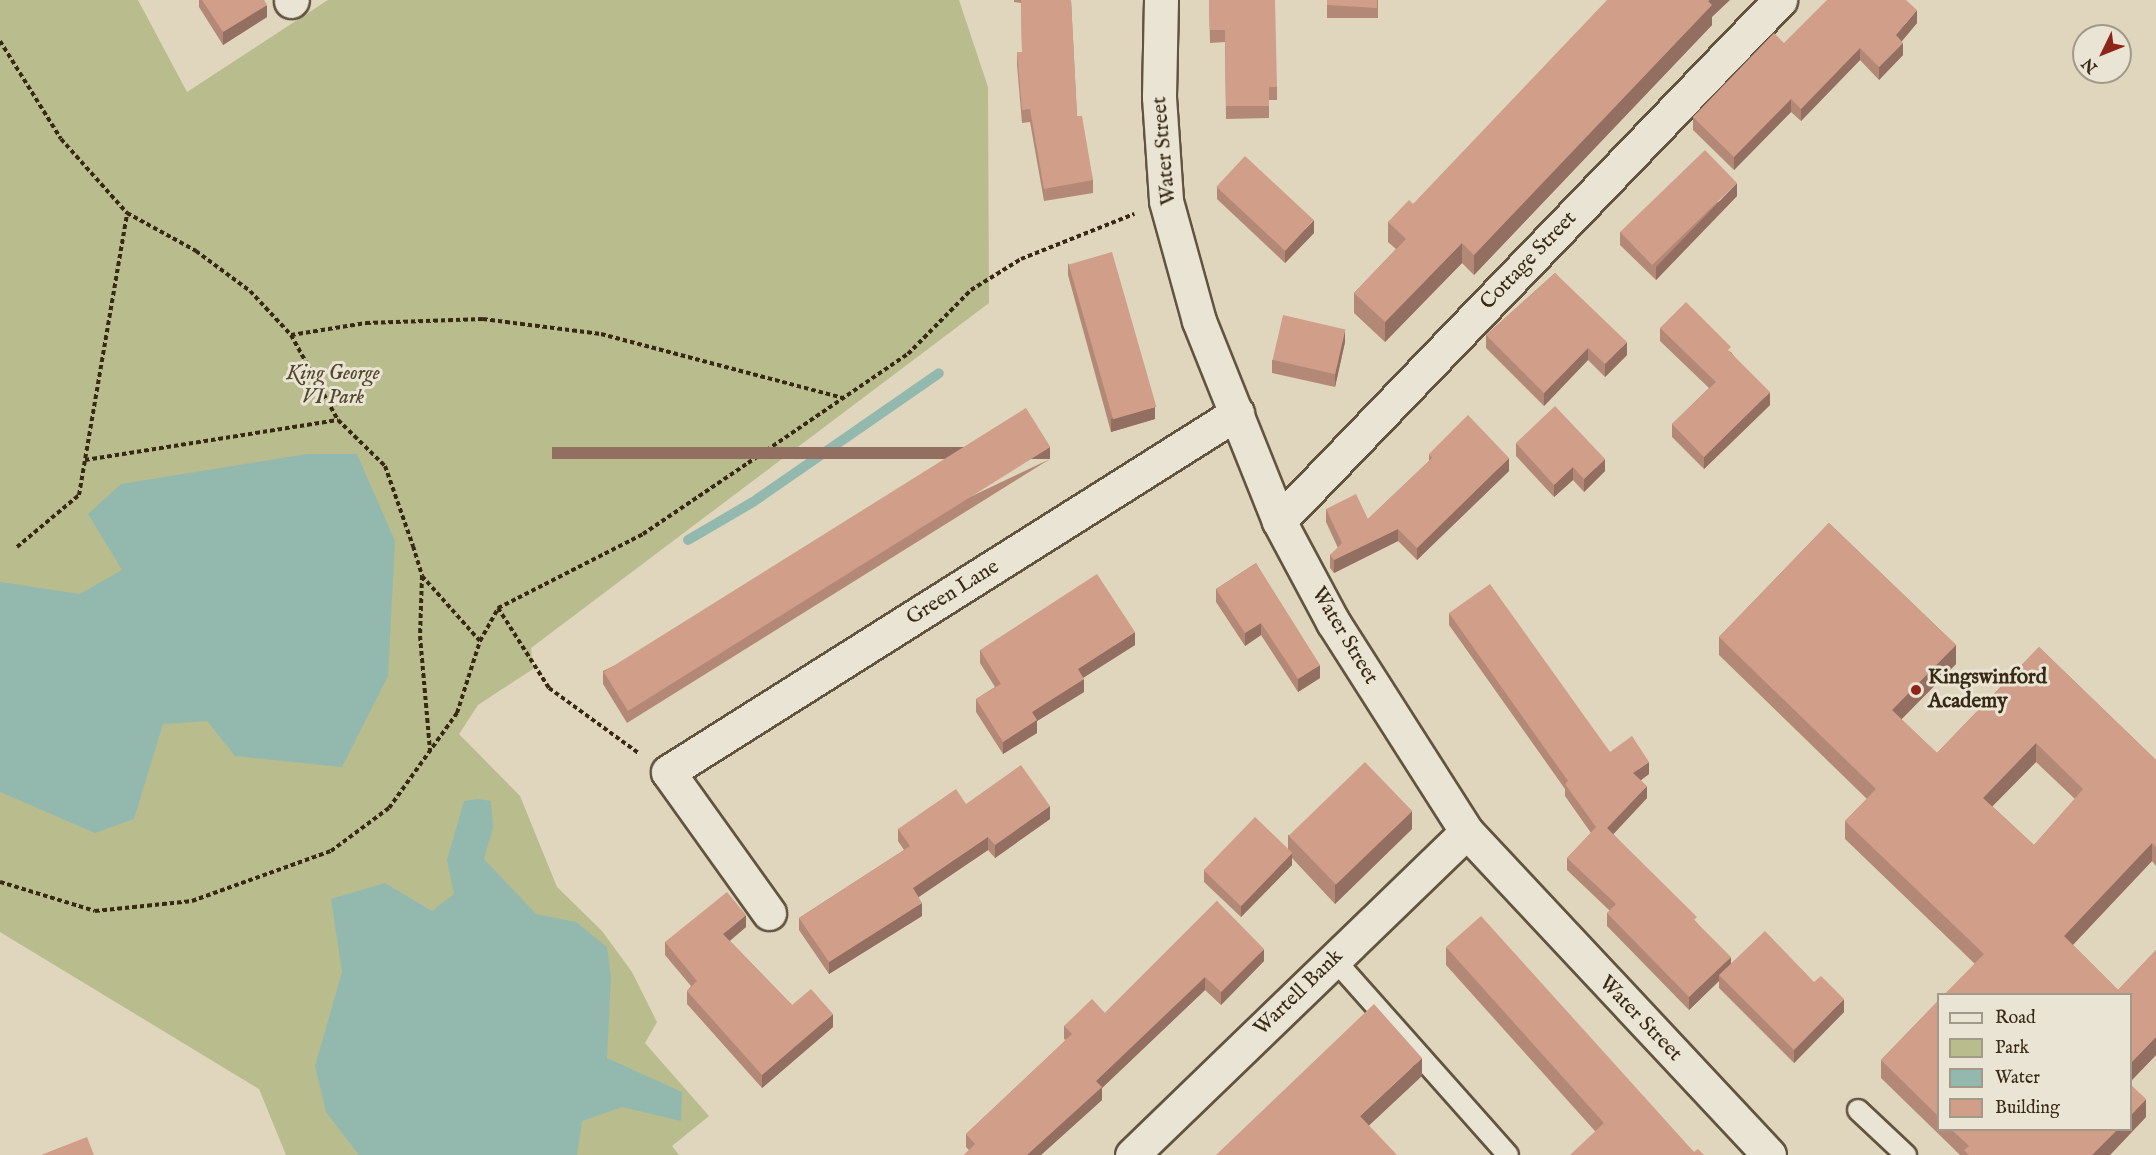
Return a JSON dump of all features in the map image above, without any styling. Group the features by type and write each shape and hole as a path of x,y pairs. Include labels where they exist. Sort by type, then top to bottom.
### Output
{"street":[{"name":"Water Street","path":"1161,0 1159,97 1166,201 1199,321 1279,521 1333,622 1467,832 1769,1155"},
{"name":"Cottage Street","path":"1279,521 1780,0"},
{"name":"Green Lane","path":"668,772 1237,413"},
{"path":"668,772 769,913"},
{"name":"Wartell Bank","path":"1139,1153 1334,959 1467,832"}],"lane":[{"path":"1334,959 1508,1155"},
{"path":"1858,1110 1906,1155"}],"path":[{"path":"0,41 61,139 127,213 205,257 250,291 291,335 338,420 385,466 422,576 420,636 430,751"},
{"path":"0,882 95,911 192,901 331,851 389,808 457,713 480,641 498,608 643,534 908,354 970,290 1021,259 1166,201"},
{"path":"16,547 79,495 127,213"},
{"path":"291,335 366,323 483,319 601,334 844,398"},
{"path":"86,460 338,420"},
{"path":"422,576 480,641"},
{"path":"498,608 549,688 668,772"}],"green space":[{"name":"King George VI Park","path":"0,0 138,0 187,92 328,0 959,0 988,87 989,303 531,648 533,669 478,705 459,734 520,796 557,887 602,931 632,972 657,1022 645,1043 709,1116 672,1146 679,1155 286,1155 259,1089 0,932"}],"water":[{"path":"307,454 357,454 395,541 388,676 342,767 235,756 207,721 163,724 134,819 95,833 0,792 0,582 80,594 122,570 88,514 121,484"},
{"path":"478,799 491,801 493,828 484,859 536,914 576,922 607,947 611,978 607,1058 682,1092 681,1121 622,1107 582,1121 577,1155 359,1155 326,1112 315,1066 342,972 331,899 385,883 432,911 454,894 447,860 464,801"}],"building":[{"path":"202,0 264,0 267,5 223,32"},
{"path":"1021,0 1071,0 1077,116 1082,116 1093,180 1044,189 1030,109 1022,110 1017,52 1022,52"},
{"path":"1209,0 1275,0 1277,87 1269,87 1269,106 1226,106 1225,30 1210,30"},
{"path":"1327,0 1377,0 1377,8 1327,5"},
{"path":"1607,0 1709,0 1712,5 1474,255 1462,243 1385,322 1354,293 1406,239 1388,222 1409,200 1413,204"},
{"path":"1827,0 1906,0 1917,10 1896,35 1903,43 1879,67 1860,48 1801,109 1791,99 1734,157 1693,117 1774,33 1784,43"},
{"path":"1705,150 1737,183 1652,265 1620,232"},
{"path":"1245,156 1314,220 1285,251 1216,187"},
{"path":"1112,252 1156,407 1113,419 1069,264"},
{"path":"1555,273 1627,342 1605,364 1588,348 1544,393 1486,335"},
{"path":"1686,302 1731,347 1728,350 1770,392 1704,457 1672,424 1716,382 1660,328"},
{"path":"1283,315 1345,329 1335,374 1273,360"},
{"path":"1555,406 1605,459 1584,479 1573,467 1554,485 1516,443"},
{"path":"1026,408 1050,447 628,711 604,672"},
{"path":"1468,415 1509,458 1417,548 1398,529 1334,560 1330,555 1342,543 1326,509 1356,494 1368,519 1432,458 1429,454"},
{"path":"1829,523 1956,645 1892,710 1937,753 2039,647 2156,760 2156,847 2152,843 2064,936 2118,990 2156,950 2156,1037 2132,1062 2132,993 1946,993 1984,954 1845,821 1876,789 1719,637","holes":["2036,743 2083,789 2034,845 1983,798"]},
{"path":"1256,563 1320,665 1298,679 1261,623 1245,633 1216,589"},
{"path":"1097,574 1135,632 1078,669 1084,679 1032,712 1037,720 1003,742 976,699 1001,684 980,650"},
{"path":"1490,584 1610,752 1632,736 1649,762 1633,773 1647,786 1607,828 1697,917 1694,920 1731,957 1689,997 1607,913 1616,904 1567,858 1596,827 1565,784 1568,781 1449,613"},
{"path":"1365,762 1412,811 1336,885 1289,836"},
{"path":"1021,765 1050,806 995,845 988,837 913,888 922,903 829,962 799,918 910,846 898,829 956,789 966,804"},
{"path":"1255,817 1292,853 1241,906 1204,870"},
{"path":"727,892 746,915 723,934 792,1005 811,989 833,1014 762,1075 687,991 697,981 665,942"},
{"path":"1217,901 1264,949 1221,992 1205,977 1096,1081 1102,1087 1027,1155 964,1155 975,1144 966,1134 1072,1034 1064,1026 1092,999 1105,1013"},
{"path":"1481,916 1694,1152 1698,1149 1704,1155 1570,1155 1604,1123 1446,947"},
{"path":"1765,931 1814,982 1821,976 1844,999 1794,1050 1719,975"},
{"path":"1937,1002 1937,1115 1881,1060"},
{"path":"1374,1004 1422,1058 1360,1116 1397,1155 1216,1155"},
{"path":"2132,1086 2146,1099 2132,1114"},
{"path":"1953,1131 2116,1131 2092,1155 1969,1155 1964,1150 1969,1146"},
{"path":"87,1137 94,1155 41,1155"}],"waterway":[{"path":"688,540 753,502 939,373"}],"place":[{"name":"Kingswinford Academy","path":"1916,690"}]}
